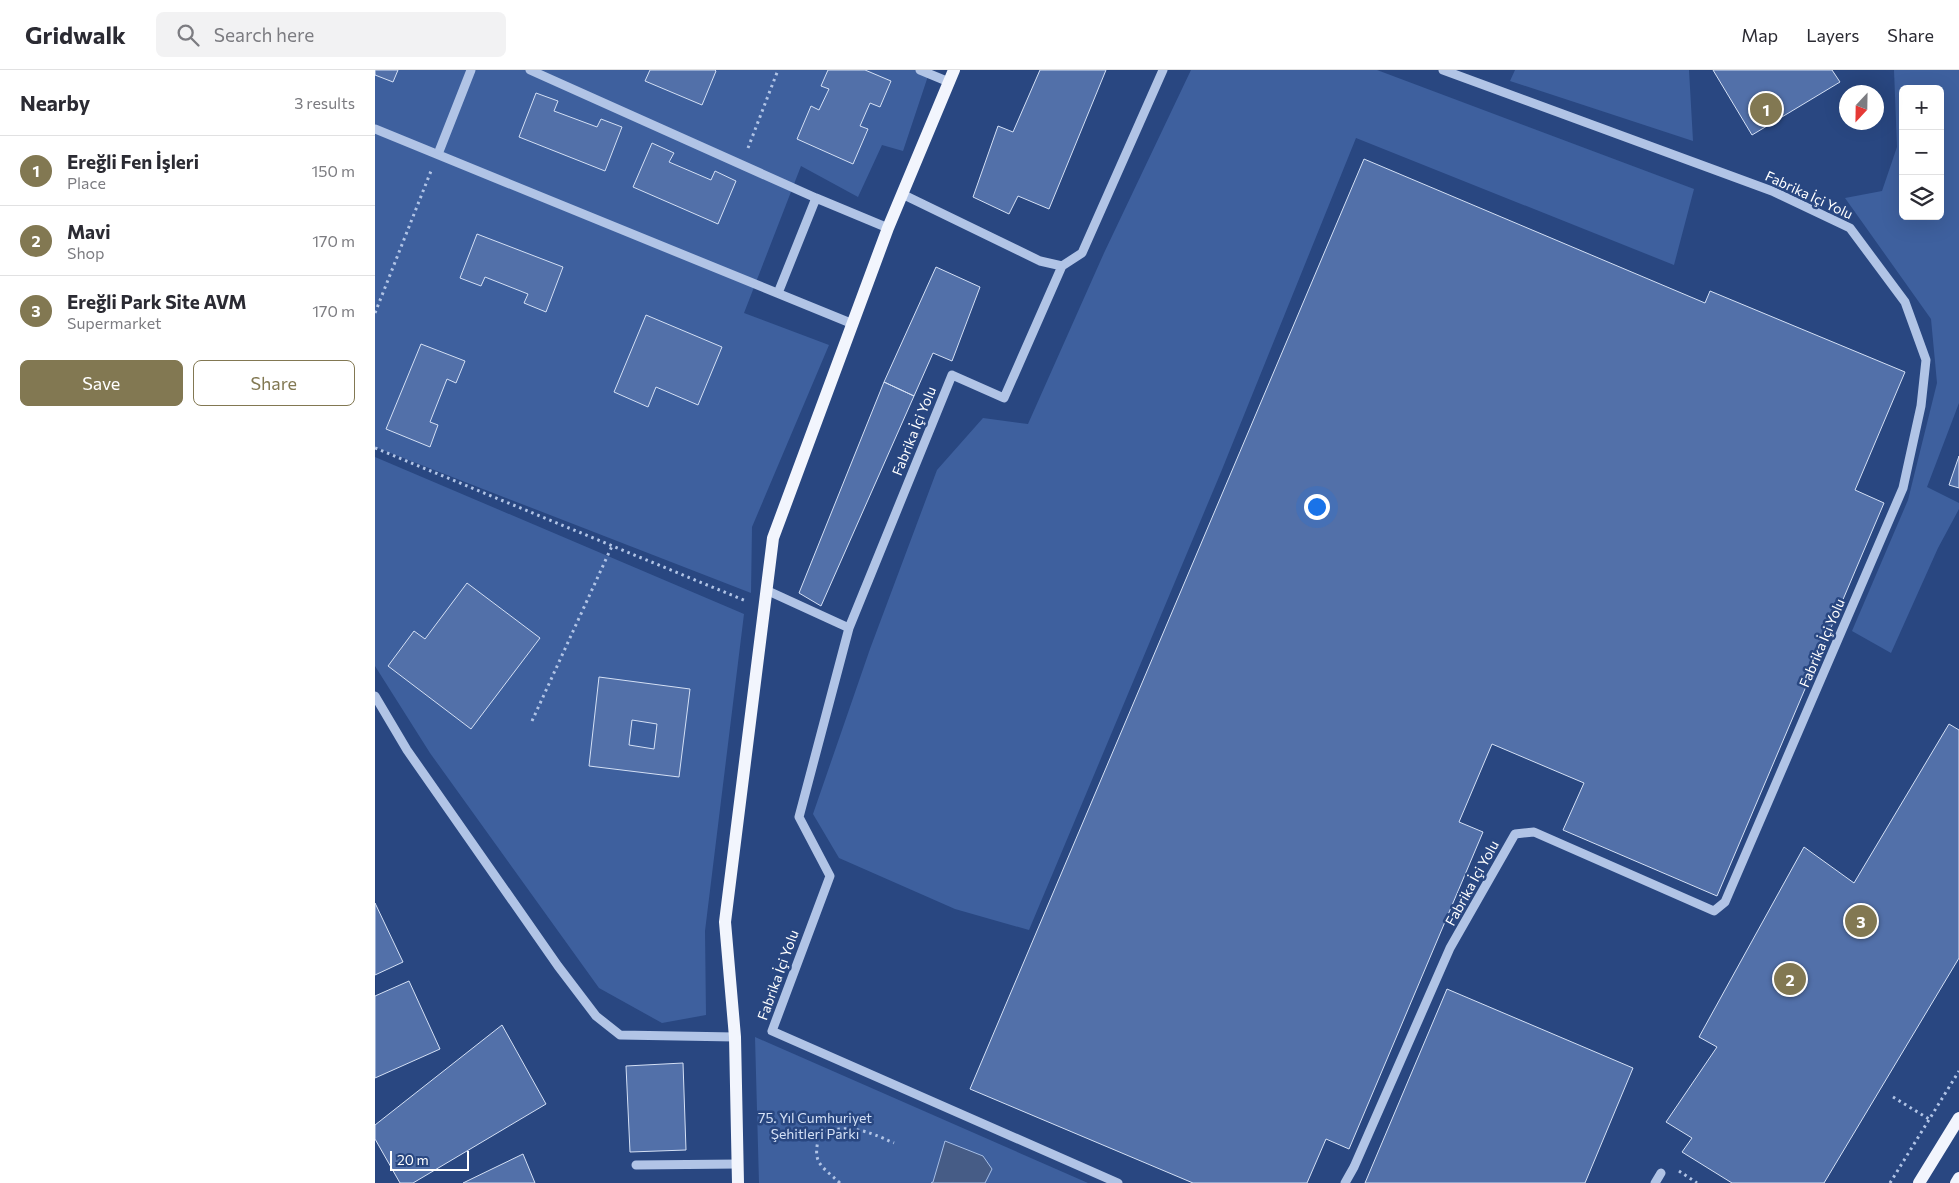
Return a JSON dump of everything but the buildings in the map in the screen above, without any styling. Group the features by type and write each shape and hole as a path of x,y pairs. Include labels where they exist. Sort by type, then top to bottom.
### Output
{"main road":[{"path":"738,1183 735,1038 725,922 773,538 888,228 954,70"},
{"path":"1919,1183 1959,1118"},
{"path":"1956,1183 1959,1178"}],"street":[{"path":"438,154 471,70"},
{"path":"530,70 741,165 888,228"},
{"path":"920,70 949,82"},
{"path":"902,194 1040,261 1062,266 1082,253 1163,70"},
{"name":"Fabrika İçi Yolu","path":"1345,1183 1354,1167 1450,948 1515,834 1534,832 1713,912 1725,902 1903,488 1921,406 1926,360 1905,302 1850,228 1772,191 1443,70"},
{"path":"375,129 853,324"},
{"path":"778,293 816,198"},
{"name":"Fabrika İçi Yolu","path":"1062,266 1005,398 951,375 849,628 799,817 830,876 772,1031 1119,1183"},
{"path":"766,590 849,628"},
{"path":"375,696 407,750 558,966 596,1016 620,1035 735,1038"},
{"path":"636,1165 738,1164"},
{"path":"1655,1183 1661,1174"}],"path":[{"path":"741,165 778,70"},
{"path":"375,313 438,154"},
{"path":"375,448 764,608"},
{"path":"532,721 612,546"},
{"path":"1890,1183 1959,1071"},
{"path":"1893,1097 1929,1119"},
{"path":"840,1183 821,1166 815,1152 820,1132 836,1129 862,1129 894,1143"}],"green space":[{"path":"375,70 930,70 903,151 882,145 858,197 801,166 744,313 829,345 752,527 751,593 375,447"},
{"path":"1191,70 1377,70 1694,189 1674,265 1356,138 1221,472 1029,930 955,909 839,858 813,814 870,649 937,470 983,418 1028,424 1104,253"},
{"path":"1515,70 1689,70 1693,141 1510,81"},
{"path":"1894,70 1959,70 1959,403 1927,487 1959,503 1959,509 1938,548 1891,653 1852,631 1908,500 1937,383 1931,319 1845,198 1882,191 1897,147"},
{"path":"375,457 744,614 705,931 706,1015 662,1023 599,988 430,753 375,666"},
{"name":"75. Yıl Cumhuriyet Şehitleri Parkı","path":"755,1037 1088,1183 759,1183"}],"shaded area":[{"path":"945,1141 983,1156 992,1169 985,1183 931,1183 933,1182"}],"place":[{"name":"Ereğli Fen İşleri","path":"1766,109"},
{"name":"Ereğli Park Site AVM","path":"1861,921"},
{"name":"Mavi","path":"1790,979"}]}
